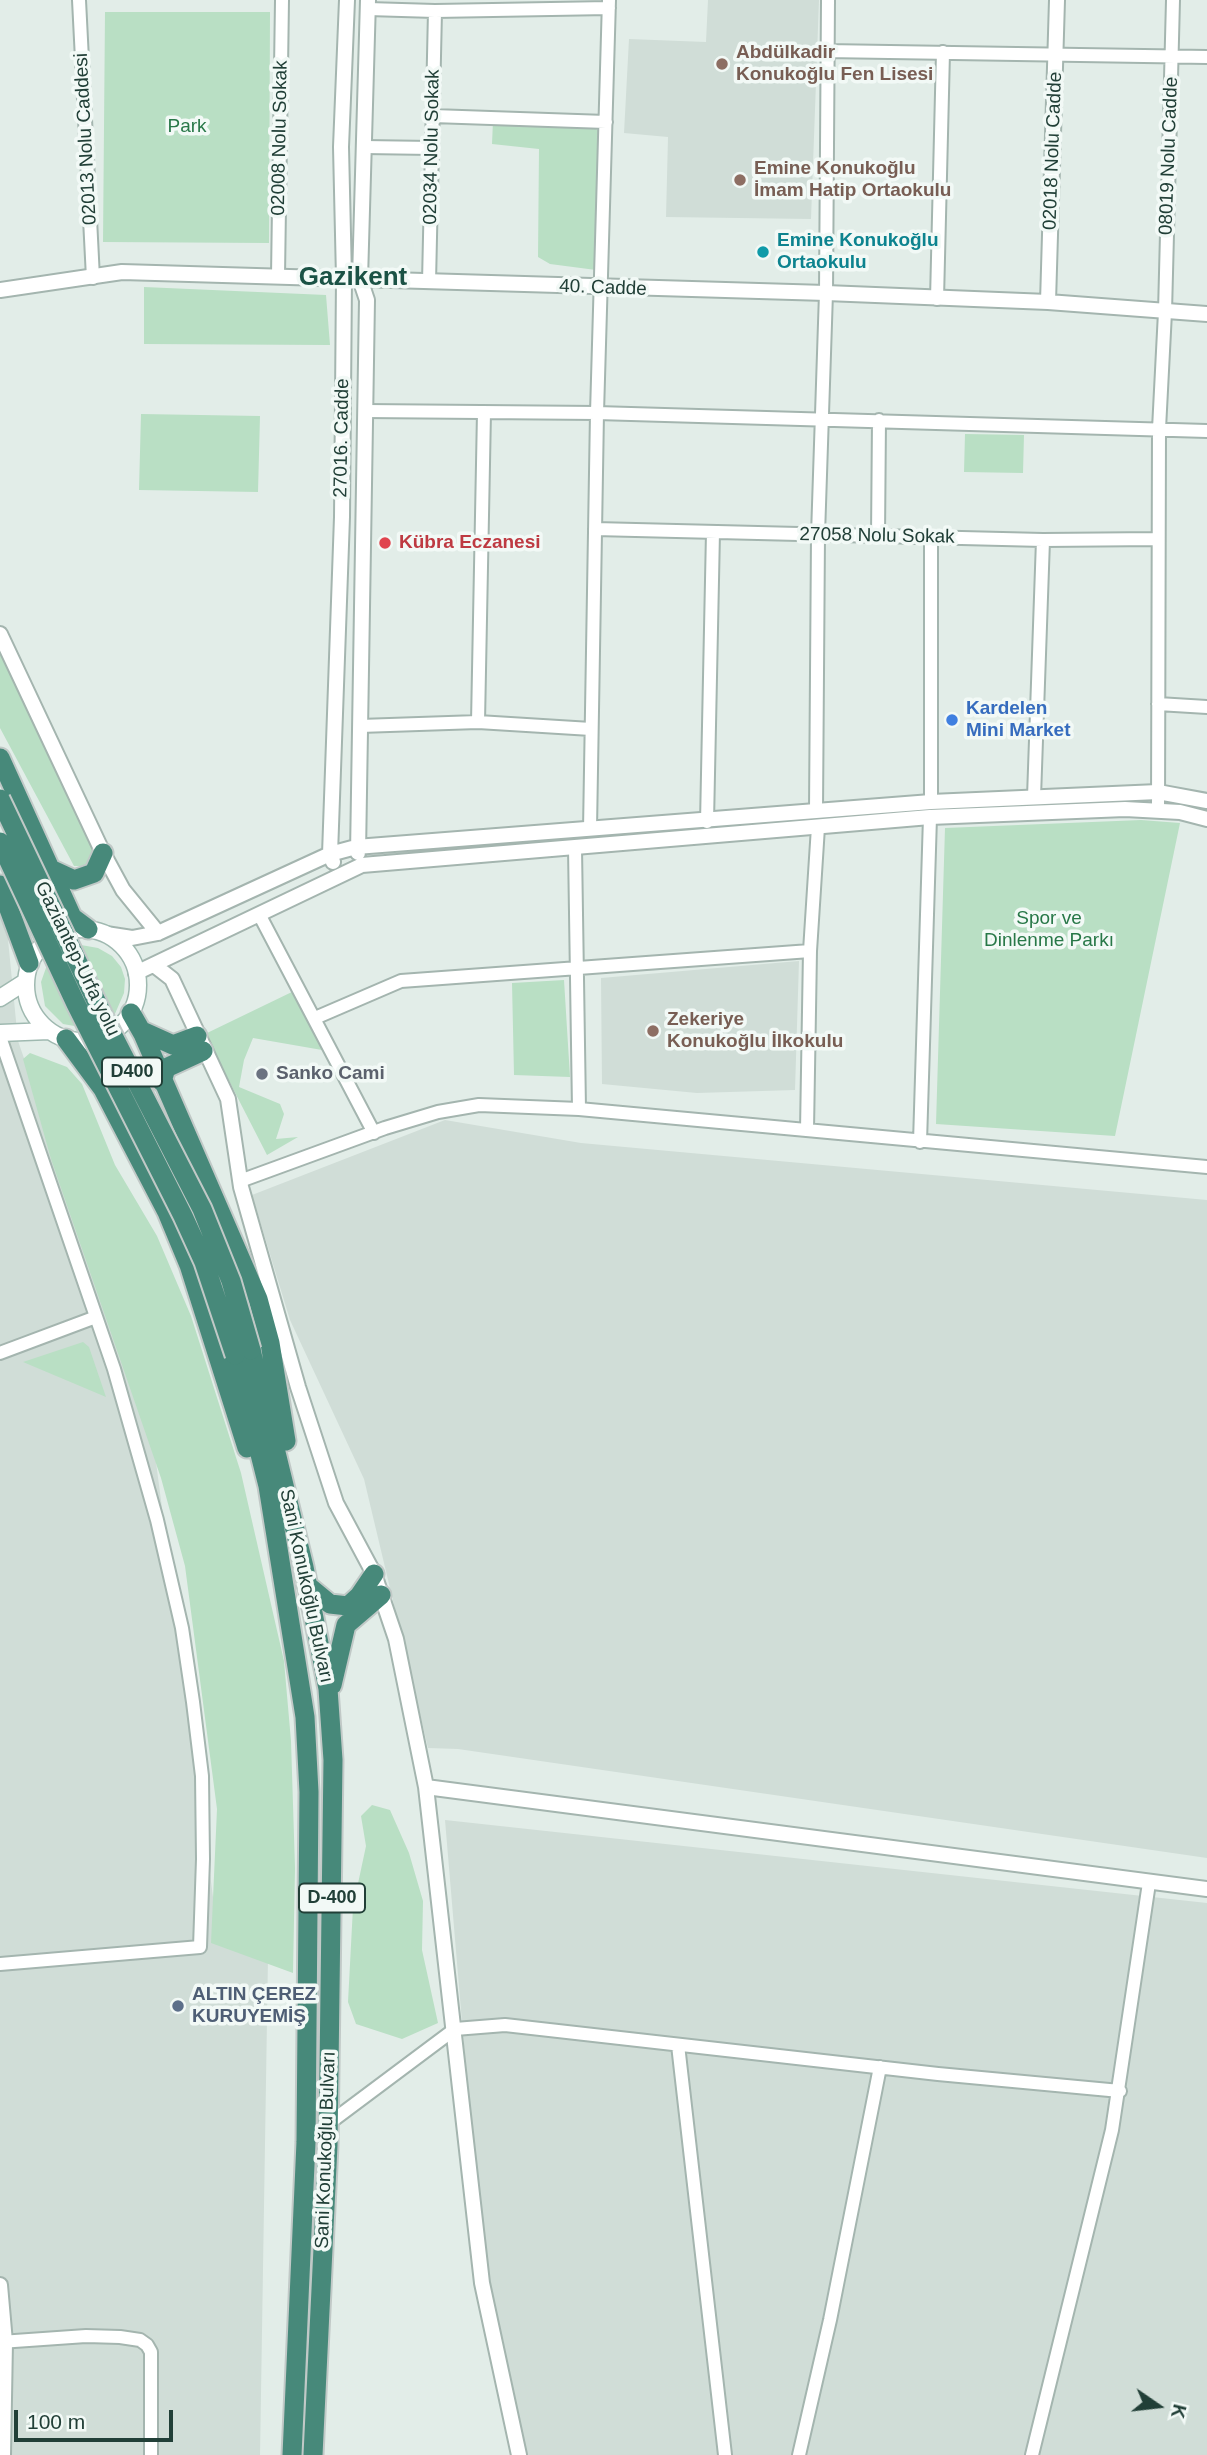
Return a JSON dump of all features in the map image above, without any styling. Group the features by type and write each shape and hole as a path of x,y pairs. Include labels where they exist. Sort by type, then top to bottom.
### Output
{"highway":[{"path":"0,758 72,917 97,931"},
{"name":"Gaziantep-Urfa yolu","path":"0,799 107,1024 202,1209 231,1281 243,1353"},
{"name":"Gaziantep-Urfa yolu","path":"0,842 76,1004 183,1216 243,1353"},
{"path":"48,868 74,880 94,873 103,853"},
{"path":"0,885 27,973"},
{"path":"131,1013 142,1031 258,1299 277,1381 306,1576 330,1604 348,1606 359,1596 374,1574"},
{"path":"142,1031 173,1045 200,1044"},
{"path":"57,1035 103,1089 167,1212 204,1312 280,1558"},
{"path":"162,1082 166,1068 200,1044"},
{"name":"Sani Konukoğlu Bulvarı","path":"243,1353 249,1402 280,1558 305,1717 309,1793 306,2142 292,2455"},
{"name":"Sani Konukoğlu Bulvarı","path":"243,1353 306,1576 329,1707 333,1773 328,2124 313,2455"},
{"path":"329,1707 336,1659 346,1625 381,1595"}],"main road":[{"path":"0,998 27,973 39,948 53,936 70,929 97,931 121,944 132,959 136,973 137,995 131,1013 125,1022 103,1038 84,1042 57,1035 0,1035"},
{"path":"27,973 27,1001 35,1018 57,1035"}],"street":[{"name":"02013 Nolu Caddesi","path":"79,0 93,278"},
{"name":"02008 Nolu Sokak","path":"278,276 282,0"},
{"name":"27016. Cadde","path":"337,874 330,854 342,517 344,278 341,147 347,0"},
{"path":"816,810 820,418 826,293 828,0"},
{"name":"02018 Nolu Cadde","path":"1048,302 1057,0"},
{"name":"08019 Nolu Cadde","path":"1158,809 1158,429 1165,312 1173,0"},
{"name":"27016. Cadde","path":"362,865 356,847 364,619 367,300 360,279 368,4"},
{"path":"368,4 435,12 468,5 609,4 597,413 590,829"},
{"name":"02034 Nolu Sokak","path":"429,282 435,12"},
{"path":"827,51 1056,52 1207,57"},
{"path":"937,299 943,52"},
{"path":"433,116 606,122"},
{"path":"364,147 432,148"},
{"name":"40. Cadde","path":"0,290 122,272 826,293 1048,302 1207,314"},
{"path":"365,411 820,418 1207,431"},
{"path":"478,722 484,412"},
{"path":"878,536 879,420"},
{"name":"27058 Nolu Sokak","path":"596,529 1042,540 1158,538"},
{"path":"707,822 713,532"},
{"path":"930,802 931,537"},
{"path":"1034,797 1042,540"},
{"path":"0,634 103,853 123,890 158,933"},
{"path":"1158,704 1207,707"},
{"path":"360,726 478,722 591,729"},
{"path":"97,931 132,938 158,933 330,854 356,847 707,822 816,810 930,802 1158,792 1207,802"},
{"path":"136,973 337,874 362,865 930,817 1158,809 1207,819"},
{"path":"920,1142 930,817"},
{"path":"807,1130 810,951 818,827"},
{"path":"575,848 579,1109"},
{"path":"259,914 374,1133"},
{"path":"315,1018 401,981 810,951"},
{"path":"154,965 172,979 200,1044 228,1099 240,1181 298,1387 336,1503 374,1574 396,1639 426,1787 482,2283 519,2455"},
{"path":"0,1035 96,1317 157,1521 182,1628 202,1776 203,1858 200,1947 0,1964"},
{"path":"240,1181 438,1112 479,1105 579,1109 1207,1167"},
{"path":"0,1353 96,1317"},
{"path":"426,1787 1207,1889"},
{"path":"1032,2455 1120,2091 1149,1883"},
{"path":"328,2124 455,2029 505,2025 1120,2091"},
{"path":"678,2045 725,2455"},
{"path":"799,2455 830,2320 880,2067"},
{"path":"0,2285 3,2455"},
{"path":"3,2342 86,2336 120,2337 140,2340 147,2345 151,2353 151,2455"}],"shaded area":[{"name":"Abdülkadir Konukoğlu Fen Lisesi","path":"708,0 819,0 811,219 666,217 668,137 624,133 629,39 706,42"},
{"path":"0,882 3,889 18,1041 151,1424 213,1897 268,1957 260,2455 0,2455"},
{"path":"799,961 795,1090 697,1093 602,1084 601,978"},
{"path":"445,1120 581,1143 1207,1200 1207,1858 458,1749 428,1748 364,1479 290,1320 252,1195"},
{"path":"445,1820 1207,1903 1207,2455 510,2455 485,2296"}],"green space":[{"name":"Park","path":"105,12 270,12 269,243 103,242"},
{"path":"493,121 586,125 598,130 596,270 550,264 538,257 539,149 492,144"},
{"path":"144,287 326,295 330,345 144,344"},
{"path":"141,414 260,416 258,492 139,490"},
{"path":"965,434 1024,435 1023,473 964,472"},
{"path":"0,649 77,812 97,862 92,866 74,866 0,728"},
{"name":"Spor ve Dinlenme Parkı","path":"1141,820 1180,823 1115,1136 936,1124 945,828"},
{"path":"81,945 98,948 112,956 121,967 125,979 124,993 114,1016"},
{"path":"47,965 80,1027 63,1024 45,1006 41,982"},
{"path":"564,980 570,1077 514,1075 512,983"},
{"path":"296,990 322,1050 253,1038 244,1060 239,1087 280,1104 284,1114 276,1139 298,1137 267,1155 205,1034"},
{"path":"30,1053 67,1067 82,1084 115,1165 157,1236 191,1316 241,1473 284,1661 291,1741 295,1868 293,1973 211,1943 217,1809 185,1566 161,1478 51,1159 23,1059"},
{"path":"83,1342 89,1347 106,1397 23,1362"},
{"path":"372,1805 390,1810 409,1853 423,1901 422,1950 438,2023 402,2039 356,2024 348,2002 353,1907 366,1846 361,1816"}],"place":[{"name":"Abdülkadir Konukoğlu Fen Lisesi","path":"722,64"},
{"name":"Emine Konukoğlu İmam Hatip Ortaokulu","path":"740,180"},
{"name":"Emine Konukoğlu Ortaokulu","path":"763,252"},
{"name":"Kübra Eczanesi","path":"385,543"},
{"name":"Kardelen Mini Market","path":"952,720"},
{"name":"Zekeriye Konukoğlu İlkokulu","path":"653,1031"},
{"name":"Sanko Cami","path":"262,1074"},
{"name":"ALTIN ÇEREZ KURUYEMİŞ","path":"178,2006"}],"district":[{"name":"Gazikent","path":"353,278"}]}
